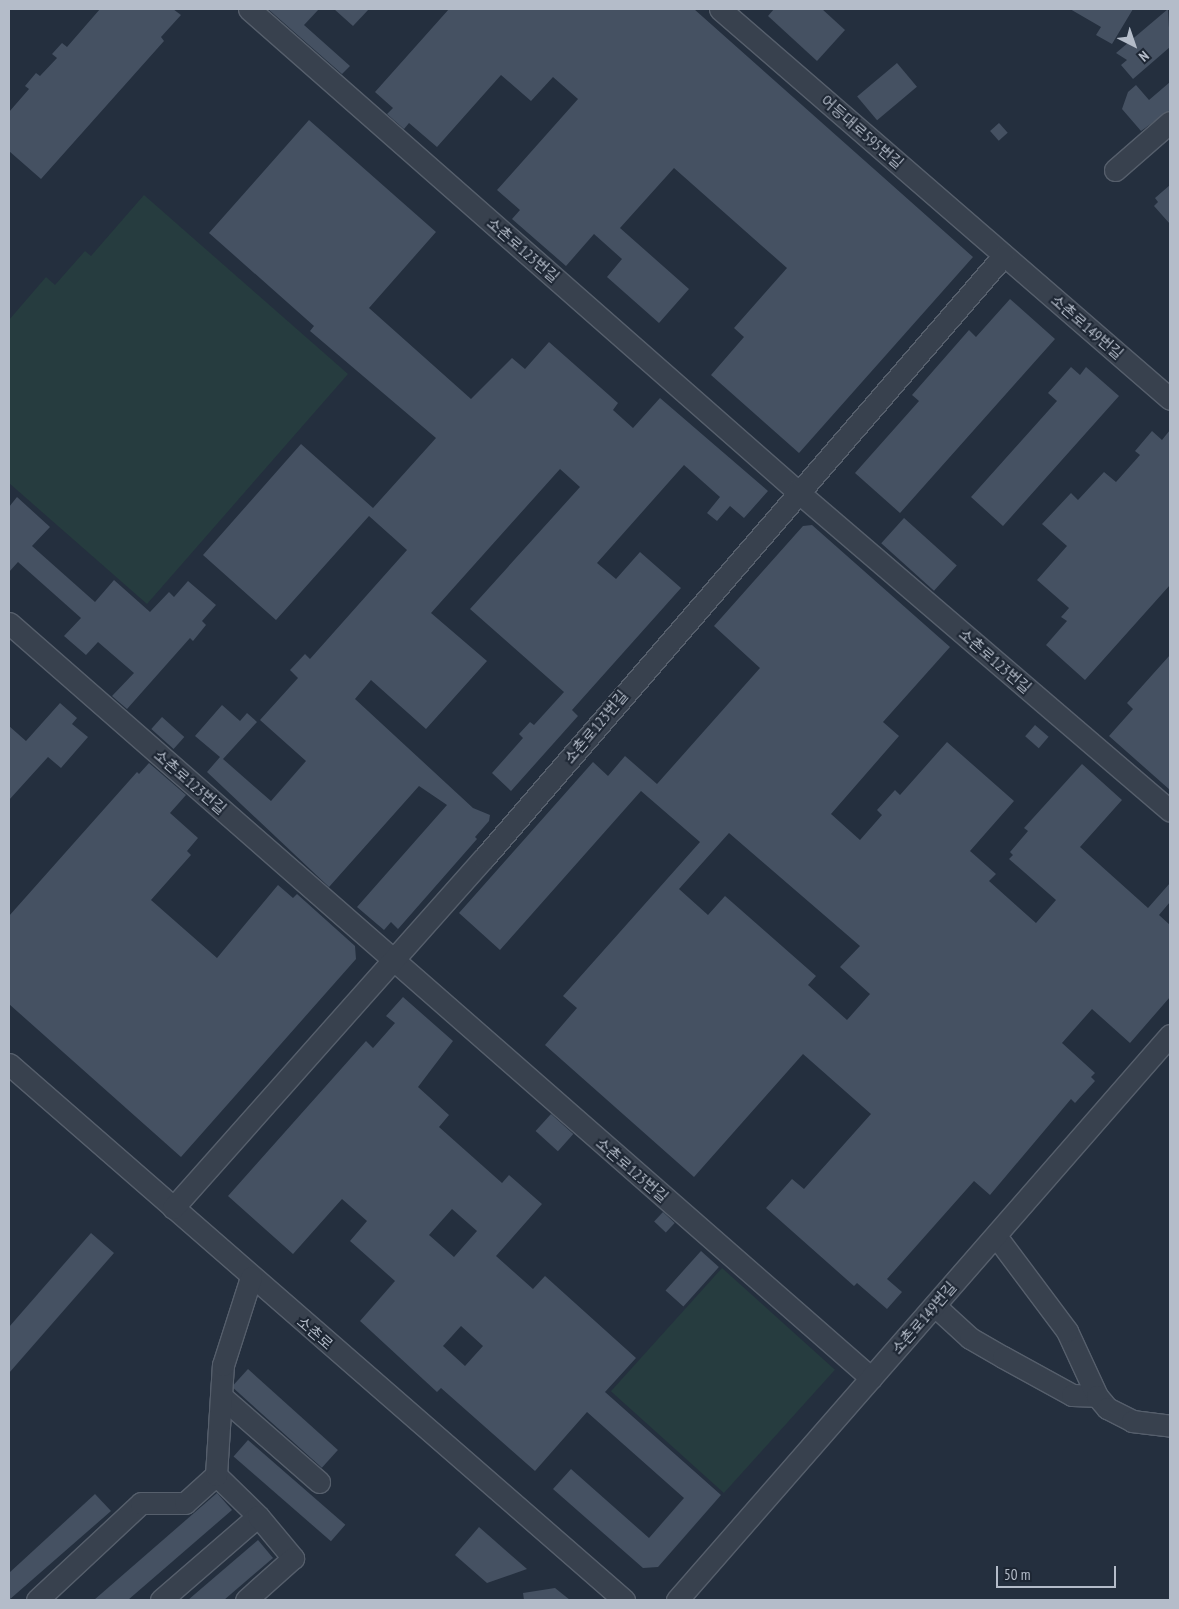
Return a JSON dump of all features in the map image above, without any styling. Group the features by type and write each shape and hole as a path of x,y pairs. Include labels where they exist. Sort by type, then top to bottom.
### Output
{"street":[{"name":"소촌로123번길","path":"249,9 797,491 1170,811"},
{"name":"어등대로595번길","path":"720,9 1004,255"},
{"path":"1115,170 1170,122"},
{"name":"소촌로123번길","path":"173,1208 394,961 797,491 1004,255"},
{"name":"소촌로149번길","path":"1004,255 1170,399"},
{"name":"소촌로123번길","path":"9,624 871,1378"},
{"name":"소촌로149번길","path":"677,1600 1170,1035"},
{"name":"소촌로","path":"9,1064 251,1277 624,1600"},
{"path":"996,1236 1067,1331 1097,1396 1107,1408 1132,1421 1170,1426"},
{"path":"36,1600 141,1503 185,1503 216,1475 222,1397 222,1365 251,1277"},
{"path":"935,1306 970,1338 1011,1362 1072,1395 1097,1396"},
{"path":"222,1397 319,1482"},
{"path":"216,1475 258,1516 293,1558 246,1600"},
{"path":"161,1600 258,1516"}],"green space":[{"path":"144,195 348,374 147,604 9,483 9,320 46,277 55,285 85,251 91,256"},
{"path":"722,1268 835,1370 724,1493 611,1391"}],"building":[{"path":"100,9 173,9 181,15 161,37 164,41 41,179 9,151 9,112 29,89 25,86 36,73 40,76 57,58 52,54 62,43 67,47"},
{"path":"268,9 319,9 304,25 350,66 342,74"},
{"path":"334,9 369,9 353,26"},
{"path":"449,9 694,9 973,257 799,453 711,375 744,337 734,328 787,268 674,168 620,228 689,289 659,323 607,277 622,259 594,234 566,266 512,219 520,210 497,190 578,99 553,77 531,101 501,75 437,147 409,123 404,129 387,114 393,108 375,92"},
{"path":"774,9 822,9 845,30 817,61 768,16"},
{"path":"1070,9 1133,9 1112,44 1096,35 1101,27"},
{"path":"1168,9 1170,47 1133,79 1121,65 1127,60 1116,53"},
{"path":"897,63 917,87 877,120 857,96"},
{"path":"1170,82 1170,110 1141,131 1122,109 1128,92 1136,85 1149,100"},
{"path":"309,120 436,232 369,308 471,399 512,358 525,369 549,342 618,403 613,410 633,428 660,398 768,491 744,518 730,506 717,521 707,513 720,497 684,465 597,563 616,579 640,552 681,588 572,710 578,716 511,791 492,773 523,738 519,734 530,722 534,725 564,692 470,609 580,487 560,469 431,613 487,661 426,729 371,680 355,699 473,808 490,815 489,821 475,837 477,839 398,929 391,922 384,930 357,907 447,805 419,786 329,887 207,772 220,757 195,736 222,705 240,721 247,713 257,722 223,759 271,801 306,761 260,720 298,678 290,670 305,654 310,659 407,550 369,516 276,620 203,555 301,444 373,508 436,438 310,331 314,326 209,233"},
{"path":"999,123 1008,133 999,141 990,131"},
{"path":"1170,185 1170,224 1154,206 1158,202 1155,198"},
{"path":"1010,299 1055,339 900,513 855,473 919,401 912,395 969,330 976,337"},
{"path":"1071,367 1080,375 1086,367 1119,396 1003,526 971,497 1057,401 1048,393"},
{"path":"1170,430 1170,585 1085,680 1046,645 1067,621 1061,617 1069,608 1037,580 1067,546 1042,524 1071,493 1078,500 1104,472 1116,482 1140,455 1135,451 1152,431 1162,440"},
{"path":"17,497 50,527 32,546 95,602 114,580 150,612 169,592 174,597 188,581 216,605 202,621 206,625 193,641 190,638 127,709 112,696 134,673 98,642 86,655 64,636 81,618 18,562 9,572 9,507"},
{"path":"904,518 957,566 934,591 881,543"},
{"path":"812,525 950,647 883,722 899,736 831,814 860,840 882,815 877,810 895,790 900,795 947,742 1014,801 970,851 996,874 989,881 1036,923 1056,900 1009,859 1013,855 1010,852 1028,831 1024,828 1082,764 1122,800 1080,847 1148,908 1170,883 1170,902 1159,915 1170,925 1170,997 1130,1043 1092,1009 1062,1043 1095,1073 1091,1077 1095,1081 1075,1103 1071,1099 990,1195 974,1181 887,1279 902,1292 887,1309 857,1283 854,1286 766,1208 792,1179 804,1189 871,1114 803,1054 694,1177 545,1045 577,1008 563,996 700,842 641,791 500,950 459,913 593,762 608,776 625,756 657,784 760,668 714,626 803,526","holes":["729,833 860,946 840,967 870,994 847,1020 808,985 816,976 725,896 708,915 679,889"]},
{"path":"1170,655 1170,790 1109,736 1133,709 1127,703"},
{"path":"60,703 77,718 72,724 88,737 61,768 48,757 9,800 9,726 26,741"},
{"path":"162,717 184,737 174,749 151,729"},
{"path":"1035,725 1049,737 1039,748 1025,736"},
{"path":"149,763 186,795 170,813 198,838 187,851 191,855 151,900 217,958 278,885 293,898 297,894 355,946 356,959 181,1157 9,1004 9,916 137,772 139,774"},
{"path":"403,997 453,1041 418,1087 449,1115 439,1127 502,1183 509,1175 542,1204 496,1256 533,1289 545,1276 636,1358 605,1392 721,1495 658,1567 643,1568 553,1489 571,1469 649,1538 684,1498 587,1412 535,1471 441,1388 437,1392 360,1321 395,1281 350,1241 367,1221 342,1199 293,1254 228,1196 366,1041 373,1048 395,1023 386,1016","holes":["452,1209 477,1231 454,1257 429,1235","461,1326 483,1346 465,1366 443,1346"]},
{"path":"551,1114 573,1134 558,1151 536,1131"},
{"path":"663,1212 675,1223 666,1232 654,1222"},
{"path":"91,1233 114,1253 9,1373 9,1327"},
{"path":"701,1251 719,1267 683,1306 666,1290"},
{"path":"248,1369 338,1450 322,1468 232,1387"},
{"path":"248,1440 345,1525 331,1541 234,1457"},
{"path":"217,1493 232,1510 128,1600 94,1600"},
{"path":"95,1494 111,1511 9,1600 9,1573"},
{"path":"479,1527 527,1569 487,1583 455,1555"},
{"path":"258,1540 273,1558 224,1600 188,1600"},
{"path":"555,1588 570,1600 524,1600 523,1593"}]}
